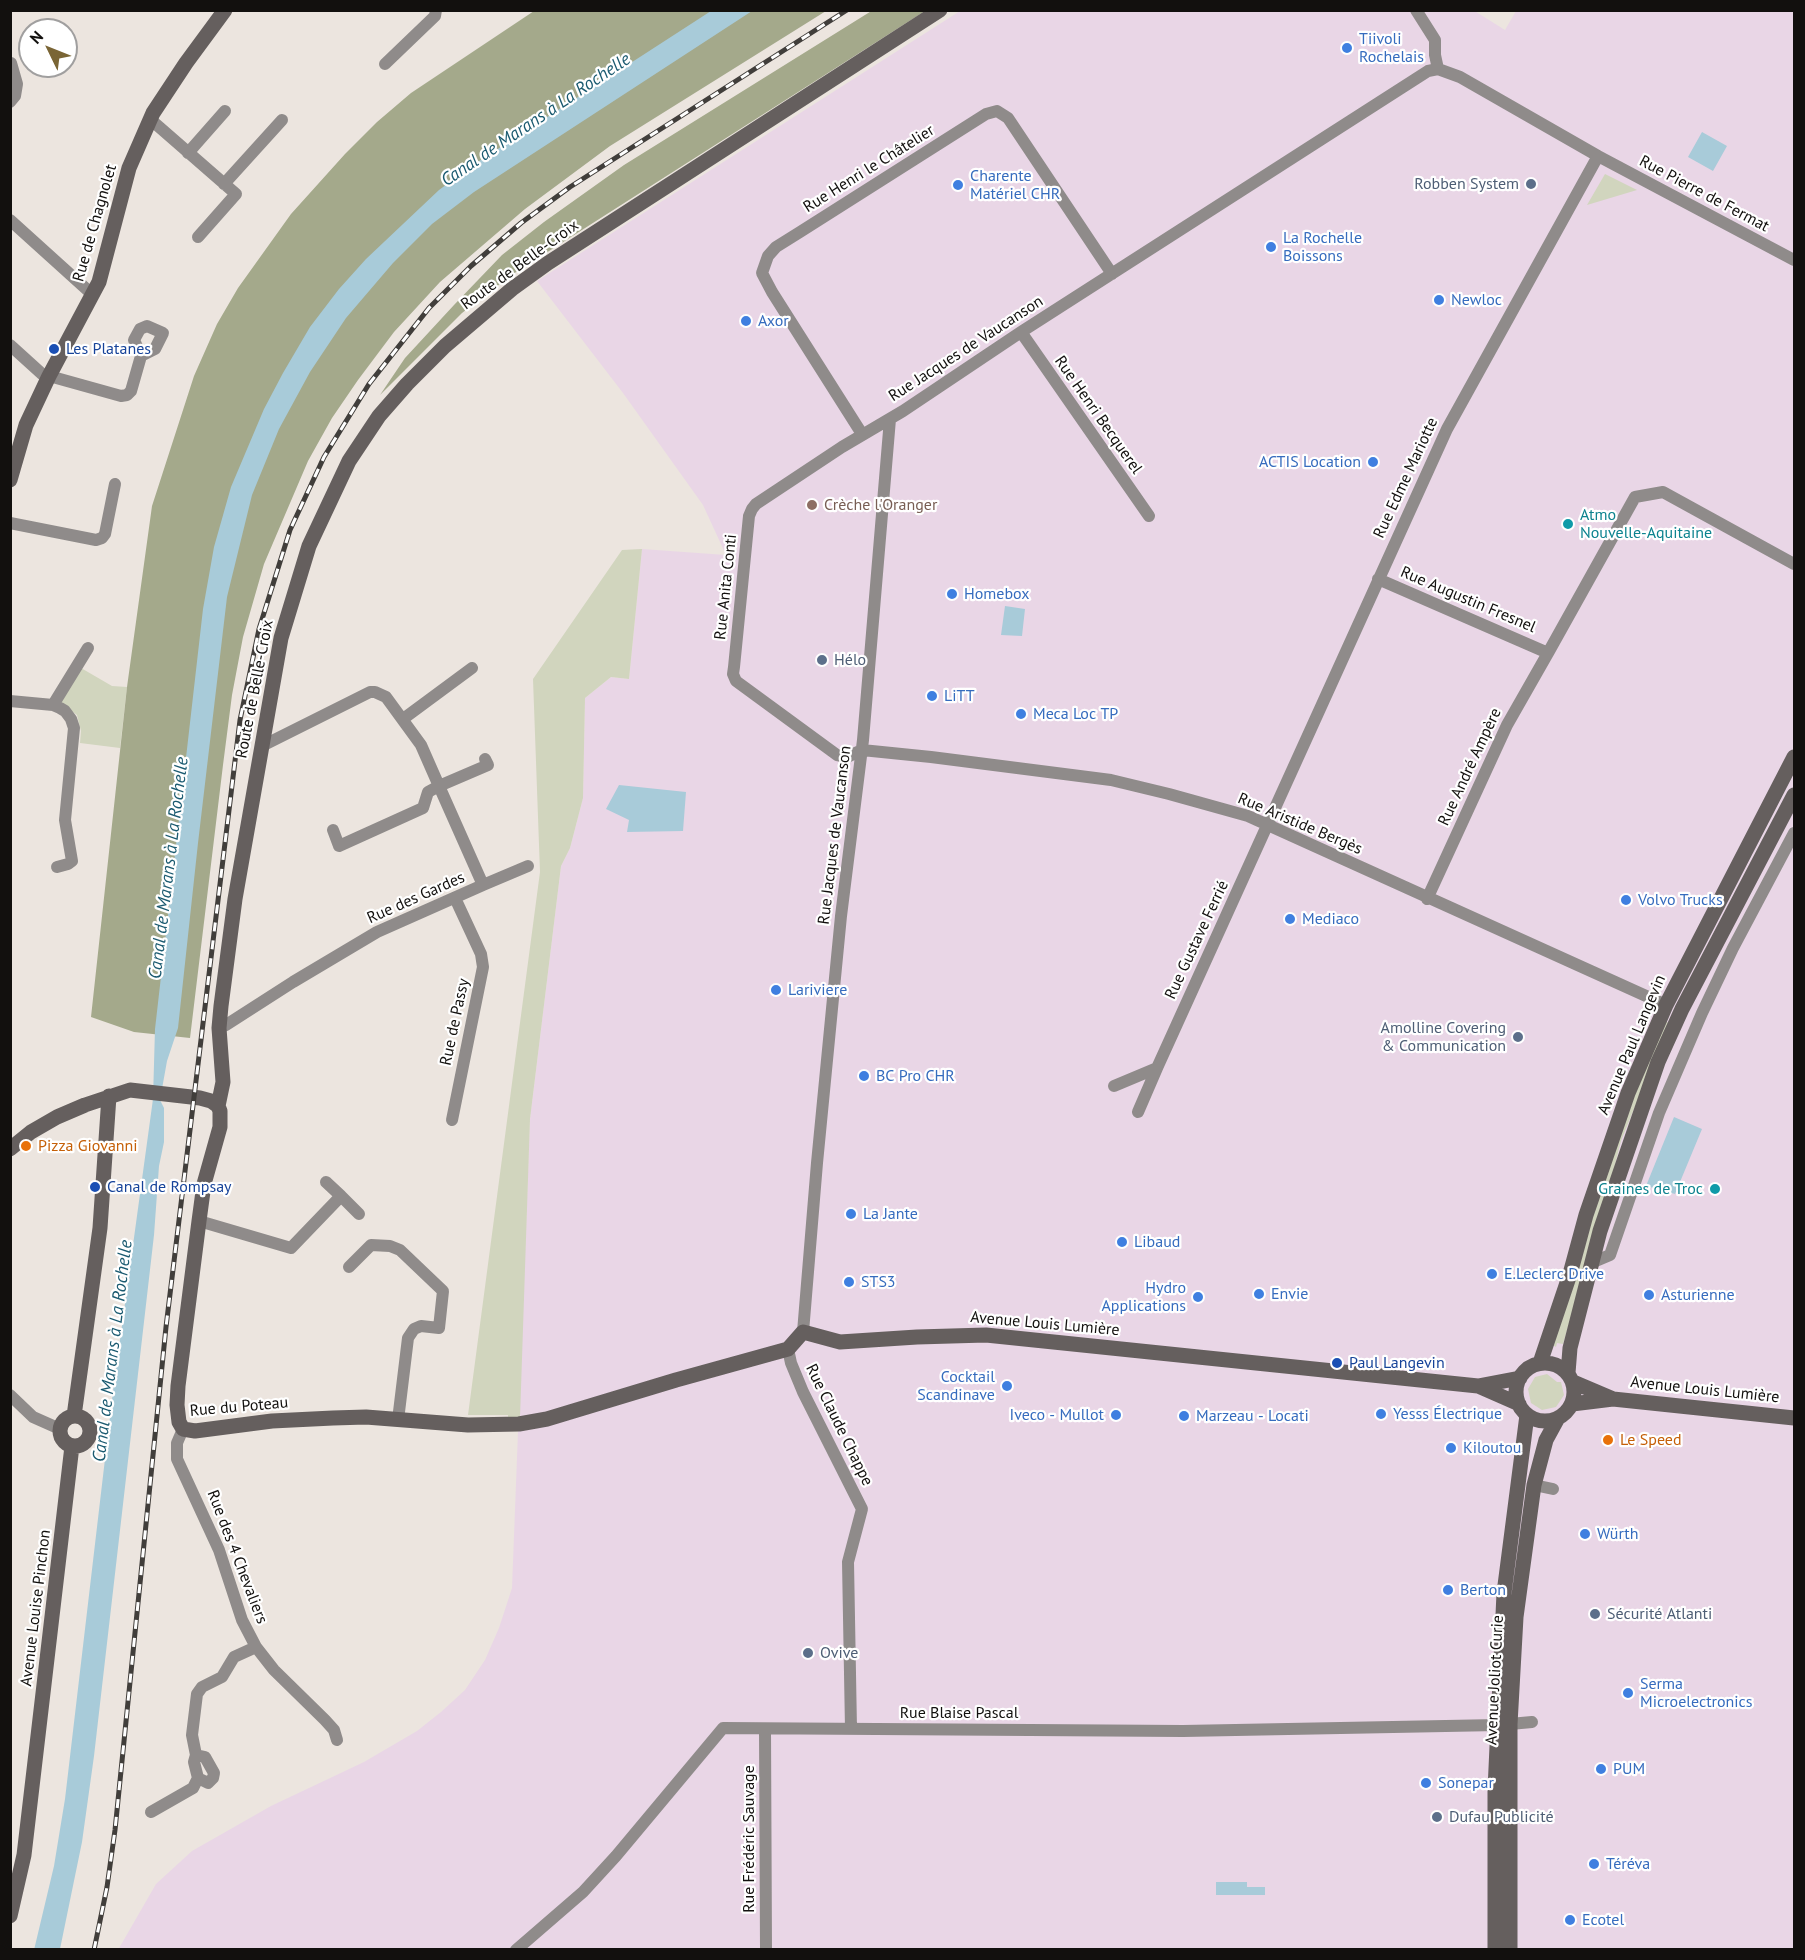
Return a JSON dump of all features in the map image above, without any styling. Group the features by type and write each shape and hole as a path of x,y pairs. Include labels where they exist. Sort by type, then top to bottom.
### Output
{"street":[{"name":"Rue de Chagnolet","path":"10,480 16,435 99,282 129,168 150,119 186,63 225,10"},
{"path":"385,64 435,16 436,10"},
{"name":"Route de Belle-Croix","path":"218,1106 223,1082 219,1028 235,899 281,638 309,546 334,489 358,446 379,416 445,346 482,313 539,270 940,10"},
{"path":"1416,10 1435,40 1438,69 1460,76 1598,156"},
{"path":"10,102 15,96 17,84 12,63"},
{"name":"Rue Jacques de Vaucanson","path":"803,1332 841,916 862,750 890,419 1112,273 1185,229 1428,71 1438,69"},
{"path":"188,153 225,111"},
{"name":"Rue Henri le Châtelier","path":"862,434 762,273 768,256 776,247 986,114 997,111 1008,118 1112,273"},
{"path":"150,119 236,194 198,237"},
{"path":"225,184 282,120"},
{"name":"Rue Pierre de Fermat","path":"1598,156 1794,260"},
{"name":"Rue Edme Mariotte","path":"1268,826 1447,429 1598,156"},
{"path":"10,220 93,295"},
{"name":"Rue Henri Becquerel","path":"1021,332 1149,516"},
{"path":"10,345 42,374 121,396 131,391 141,356"},
{"name":"Rue Anita Conti","path":"862,750 848,757 837,755 742,686 733,674 749,516 752,509 756,504 862,434 890,419"},
{"path":"10,523 96,540 102,538 105,534 115,484"},
{"name":"Rue Augustin Fresnel","path":"1378,579 1548,653 1635,497 1663,492 1794,564"},
{"path":"53,705 88,648"},
{"name":"Rue André Ampère","path":"1428,898 1507,725 1548,653"},
{"path":"403,719 472,669"},
{"name":"Rue des Gardes","path":"219,1028 377,932 483,885 421,745 386,697 370,692 262,746"},
{"path":"10,700 53,705 65,711 74,728 65,820 72,861 57,867"},
{"name":"Rue Aristide Bergès","path":"862,750 931,756 1111,780 1248,816 1666,1005"},
{"name":"Avenue Paul Langevin","path":"1540,1363 1570,1274 1586,1215 1624,1104 1666,1005 1794,757"},
{"path":"333,830 339,846 423,808 428,792 488,765 486,759"},
{"name":"Avenue Paul Langevin","path":"1570,1378 1568,1358 1591,1263 1658,1062 1682,1009 1794,795"},
{"path":"1591,1263 1610,1255 1659,1113 1702,1013 1733,948 1794,834 1762,816"},
{"name":"Rue Gustave Ferrié","path":"1138,1112 1268,826"},
{"path":"483,885 528,866"},
{"name":"Rue de Passy","path":"452,1120 483,967 481,954 455,898"},
{"path":"1114,1086 1157,1068"},
{"path":"10,1149 46,1123 85,1105 130,1090 210,1101 218,1106"},
{"path":"74,1416 100,1228 109,1096"},
{"path":"85,1105 106,1119"},
{"name":"Rue du Poteau","path":"218,1106 221,1117 220,1126 204,1184 178,1394 178,1417 183,1428 195,1431 272,1421 333,1418 468,1425 519,1424 547,1419 788,1349"},
{"path":"326,1182 359,1214"},
{"path":"199,1221 291,1248 341,1196"},
{"path":"349,1267 371,1245 390,1246 400,1250 443,1291 439,1328 421,1326 414,1329 408,1338 398,1420"},
{"path":"788,1349 803,1332"},
{"name":"Avenue Louis Lumière","path":"803,1332 840,1342 986,1335 1478,1386 1520,1378"},
{"name":"Rue Claude Chappe","path":"788,1349 803,1392 862,1509 848,1562 851,1729"},
{"path":"1540,1363 1556,1365 1570,1378 1574,1389 1572,1404 1558,1418 1542,1421 1523,1409 1517,1387 1525,1371 1540,1363"},
{"name":"Avenue Louis Lumière","path":"1570,1378 1613,1399"},
{"name":"Avenue Louis Lumière","path":"1478,1386 1523,1409"},
{"path":"10,1395 33,1417 60,1429"},
{"name":"Avenue Louis Lumière","path":"1572,1404 1613,1399 1794,1418"},
{"name":"Avenue Joliot Curie","path":"1510,1950 1504,1725 1504,1593 1523,1409"},
{"path":"74,1416 84,1419 90,1427 86,1442 82,1445 72,1446 64,1442 60,1429 65,1420 74,1416"},
{"name":"Avenue Joliot Curie","path":"1495,1950 1495,1790 1534,1485 1546,1440 1558,1418"},
{"name":"Rue des 4 Chevaliers","path":"183,1428 177,1443 177,1459 213,1534 242,1620 256,1647 274,1670 325,1720 334,1730 337,1740"},
{"name":"Avenue Louise Pinchon","path":"10,1916 27,1832 72,1446"},
{"path":"1534,1485 1553,1489"},
{"path":"151,1812 193,1788 198,1778 192,1736 197,1694 202,1687 222,1677 234,1657 256,1647"},
{"name":"Rue Blaise Pascal","path":"516,1950 583,1892 723,1728 1183,1731 1504,1725 1532,1722"},
{"name":"Rue Frédéric Sauvage","path":"765,1729 766,1950"}],"shaded area":[{"path":"1473,10 1505,30 1516,11 1794,11 1794,1949 118,1950 156,1884 192,1851 271,1806 364,1762 417,1731 465,1690 485,1660 499,1628 512,1588 530,1119 561,866 570,848 583,798 585,698 611,677 629,679 642,549 726,555 703,505 623,393 537,281 960,11"}],"green space":[{"path":"873,10 925,11 513,274 462,313 380,395 405,358 454,305 502,255 544,222 624,165"},
{"path":"534,11 826,11 610,146 525,209 440,282 394,332 358,380 332,418 308,461 264,564 243,637 232,695 190,1038 134,1032 91,1017 127,687 152,506 194,376 217,324 238,288 291,214 345,154 411,93"},
{"path":"1605,174 1637,190 1587,205"},
{"path":"642,549 629,679 611,677 585,698 583,798 570,848 561,866 530,1119 520,1418 508,1419 508,1415 468,1415 540,872 533,679 622,550"},
{"path":"81,668 112,686 127,687 120,748 80,743 81,731 77,715 60,702"},
{"path":"1665,1021 1669,1023 1621,1141 1563,1344 1557,1343 1556,1347 1553,1345 1612,1146"},
{"path":"1547,1374 1557,1382 1561,1382 1564,1395 1556,1407 1542,1410 1531,1403 1528,1389 1535,1377"}],"water":[{"path":"711,11 752,11 474,192 432,224 393,263 346,318 310,372 279,429 252,495 227,597 178,1028 167,1061 160,1100 164,1108 164,1142 159,1166 154,1235 82,1842 60,1949 34,1950 54,1866 65,1799 113,1391 153,1099 155,1029 203,609 214,547 231,487 264,409 310,327 366,259 439,190 473,165"},
{"path":"1702,132 1727,146 1713,171 1688,157"},
{"path":"1005,606 1025,609 1022,636 1001,635"},
{"path":"619,785 686,792 683,831 627,832 629,820 606,809"},
{"path":"1674,1117 1702,1129 1675,1194 1646,1186"},
{"path":"1216,1882 1247,1882 1247,1887 1265,1887 1265,1895 1216,1895"}],"railway":[{"path":"94,1950 107,1887 115,1830 166,1327 240,720 259,629 290,530 324,457 369,384 429,308 471,266 521,223 570,187 847,10"}],"place":[{"name":"Tiivoli Rochelais","path":"1347,48"},
{"name":"Robben System","path":"1531,184"},
{"name":"Charente Matériel CHR","path":"958,185"},
{"name":"La Rochelle Boissons","path":"1271,247"},
{"name":"Newloc","path":"1439,300"},
{"name":"Axor","path":"746,321"},
{"name":"Les Platanes","path":"54,349"},
{"name":"ACTIS Location","path":"1373,462"},
{"name":"Crèche l'Oranger","path":"812,505"},
{"name":"Atmo Nouvelle-Aquitaine","path":"1568,524"},
{"name":"Homebox","path":"952,594"},
{"name":"Hélo","path":"822,660"},
{"name":"LiTT","path":"932,696"},
{"name":"Meca Loc TP","path":"1021,714"},
{"name":"Volvo Trucks","path":"1626,900"},
{"name":"Mediaco","path":"1290,919"},
{"name":"Lariviere","path":"776,990"},
{"name":"Amolline Covering & Communication","path":"1518,1037"},
{"name":"BC Pro CHR","path":"864,1076"},
{"name":"Pizza Giovanni","path":"26,1146"},
{"name":"Canal de Rompsay","path":"95,1187"},
{"name":"Graines de Troc","path":"1715,1189"},
{"name":"La Jante","path":"851,1214"},
{"name":"Libaud","path":"1122,1242"},
{"name":"E.Leclerc Drive","path":"1492,1274"},
{"name":"STS3","path":"849,1282"},
{"name":"Envie","path":"1259,1294"},
{"name":"Asturienne","path":"1649,1295"},
{"name":"Hydro Applications","path":"1198,1297"},
{"name":"Paul Langevin","path":"1337,1363"},
{"name":"Cocktail Scandinave","path":"1007,1386"},
{"name":"Yesss Électrique","path":"1381,1414"},
{"name":"Iveco - Mullot","path":"1116,1415"},
{"name":"Marzeau - Locati","path":"1184,1416"},
{"name":"Le Speed","path":"1608,1440"},
{"name":"Kiloutou","path":"1451,1448"},
{"name":"Würth","path":"1585,1534"},
{"name":"Berton","path":"1448,1590"},
{"name":"Sécurité Atlanti","path":"1595,1614"},
{"name":"Ovive","path":"808,1653"},
{"name":"Serma Microelectronics","path":"1628,1693"},
{"name":"PUM","path":"1601,1769"},
{"name":"Sonepar","path":"1426,1783"},
{"name":"Dufau Publicité","path":"1437,1817"},
{"name":"Téréva","path":"1594,1864"},
{"name":"Ecotel","path":"1570,1920"}],"water label":[{"name":"Canal de Marans à La Rochelle","path":"536,120"},
{"name":"Canal de Marans à La Rochelle","path":"169,868"},
{"name":"Canal de Marans à La Rochelle","path":"113,1351"}]}
